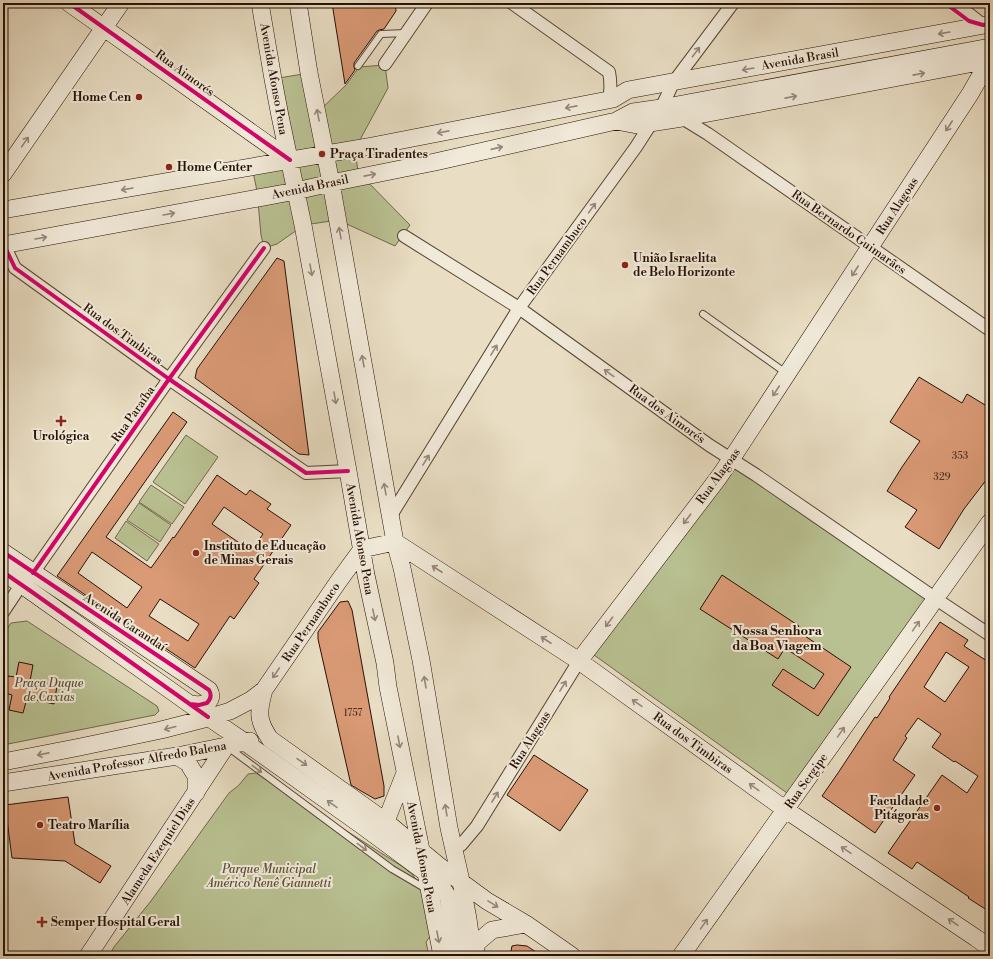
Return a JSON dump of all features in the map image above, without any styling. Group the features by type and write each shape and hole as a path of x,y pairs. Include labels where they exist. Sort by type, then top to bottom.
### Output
{"street":[{"name":"Rua Aimorés","path":"69,3 290,160"},
{"path":"3,174 121,3"},
{"name":"Avenida Afonso Pena","path":"260,3 278,108 302,219 366,575 385,663 388,687 442,956"},
{"path":"298,3 309,73 331,183 390,517 421,660 449,828 468,919 468,956"},
{"path":"385,64 427,3"},
{"path":"512,3 609,72 611,82 611,99"},
{"name":"Rua Pernambuco","path":"390,517 519,308 649,111 733,3"},
{"path":"955,3 988,29"},
{"name":"Avenida Brasil","path":"4,245 296,191 435,162 616,121 649,111 988,29"},
{"name":"Avenida Brasil","path":"649,111 990,47"},
{"name":"Avenida Brasil","path":"611,99 649,111 682,118 990,60"},
{"name":"Rua Alagoas","path":"454,848 461,845 477,826 579,661 732,459 970,94 990,60"},
{"path":"958,66 965,77 970,94"},
{"name":"Avenida Brasil","path":"3,210 372,146 611,99 628,90 649,111"},
{"path":"245,128 256,131 269,131 276,124 278,108"},
{"path":"708,134 712,112"},
{"name":"Rua Bernardo Guimarães","path":"682,118 708,134 990,330"},
{"name":"Rua dos Aimorés","path":"404,236 519,308 709,445 821,519 990,635"},
{"name":"Rua dos Timbiras","path":"4,245 15,268 169,379 306,473 348,470"},
{"name":"Rua Paraíba","path":"3,612 23,575 169,379 264,248"},
{"name":"Rua Sergipe","path":"682,956 990,522"},
{"path":"362,549 395,542"},
{"name":"Rua dos Timbiras","path":"395,542 579,661 786,810 986,947"},
{"name":"Rua Pernambuco","path":"230,711 251,700 264,690 362,549"},
{"name":"Avenida Carandaí","path":"3,552 23,575 190,704 364,827 437,881 448,897 468,956"},
{"name":"Avenida Carandaí","path":"23,575 209,690 211,693 211,697 207,703 199,705 190,704"},
{"path":"264,690 259,711 260,720 270,739 385,820 438,865 487,901 526,924 572,956"},
{"name":"Avenida Professor Alfredo Balena","path":"3,762 146,733 230,711"},
{"name":"Avenida Professor Alfredo Balena","path":"3,783 177,756 244,742 270,739"},
{"name":"Alameda Ezequiel Dias","path":"88,956 226,746"},
{"path":"177,756 188,763 196,776 196,793"},
{"path":"364,827 376,826 385,820 391,810 405,773"},
{"path":"420,850 454,848"},
{"path":"468,956 478,942 492,930 526,924"}],"lane":[{"path":"358,66 381,34 406,33"},
{"path":"703,314 773,365 788,374"},
{"path":"226,746 392,869 429,891"}],"green space":[{"name":"Praça Tiradentes","path":"385,65 388,88 355,149 358,172 410,225 395,246 338,220 304,225 277,244 264,248 261,235 257,191 252,167 290,160 273,79 309,73 319,111 346,85 359,67"},
{"path":"186,435 218,457 185,504 153,482"},
{"path":"723,464 741,468 927,598 794,798 587,650"},
{"path":"151,485 184,507 172,524 139,502"},
{"path":"139,503 171,525 160,542 127,520"},
{"path":"126,521 159,544 147,561 115,538"},
{"name":"Praça Duque de Caxias","path":"27,621 157,706 159,711 155,715 3,745 3,635 11,623"},
{"name":"Parque Municipal Américo Renê Giannetti","path":"256,773 403,867 413,875 424,894 432,934 426,942 429,956 109,956 114,947 151,901 229,793 239,785 248,774"}],"building":[{"path":"332,3 395,3 396,11 384,29 377,31 354,63 355,70 345,84"},
{"path":"277,258 284,261 309,455 299,454 195,378 197,369"},
{"path":"919,377 962,403 967,394 990,408 990,475 964,509 939,549 905,527 917,510 887,491 920,441 890,422"},
{"path":"173,412 187,422 106,537 151,568 173,537 174,538 217,475 246,495 250,490 271,504 267,509 291,525 254,579 259,583 234,619 230,616 195,668 57,576","holes":["224,507 263,534 251,551 212,524","92,552 142,587 127,608 78,573","160,599 199,624 188,641 149,616"]},
{"path":"722,575 799,626 796,630 851,667 818,716 772,685 783,669 814,689 824,674 785,648 778,659 700,609"},
{"path":"348,601 352,610 384,786 384,796 375,799 351,785 318,639 318,632 340,602"},
{"path":"940,622 968,640 964,646 990,663 990,912 917,862 912,869 888,853 942,775 967,793 978,776 932,747 941,734 918,718 905,736 907,738 893,760 915,775 875,833 822,796 875,717 877,718 890,698 889,697","holes":["946,652 969,667 945,702 924,687"]},
{"path":"19,662 33,665 30,681 57,686 54,704 27,698 23,713 9,710 12,695 5,693 8,676 16,677"},
{"path":"534,755 588,790 560,831 507,795"},
{"name":"Teatro Marília","path":"68,797 75,844 111,866 100,883 65,861 12,858 5,805"},
{"path":"512,946 527,946 542,956 510,956"}],"cycle path":[{"path":"69,3 290,160"},
{"path":"945,3 969,21 983,25 990,24"},
{"path":"4,245 15,268 169,379 306,473 348,471"},
{"path":"33,573 169,379 264,248"},
{"path":"3,552 209,690 211,697 207,703 199,705 190,704"},
{"path":"3,572 208,717"}],"place":[{"name":"Home Cen","path":"139,97"},
{"name":"Praça Tiradentes","path":"322,154"},
{"name":"Home Center","path":"169,167"},
{"name":"União Israelita de Belo Horizonte","path":"625,265"},
{"name":"Urológica","path":"61,421"},
{"name":"Instituto de Educação de Minas Gerais","path":"196,553"},
{"name":"Faculdade Pitágoras","path":"937,808"},
{"name":"Teatro Marília","path":"40,825"},
{"name":"Semper Hospital Geral","path":"42,922"}],"district":[{"name":"Nossa Senhora da Boa Viagem","path":"777,638"}]}
